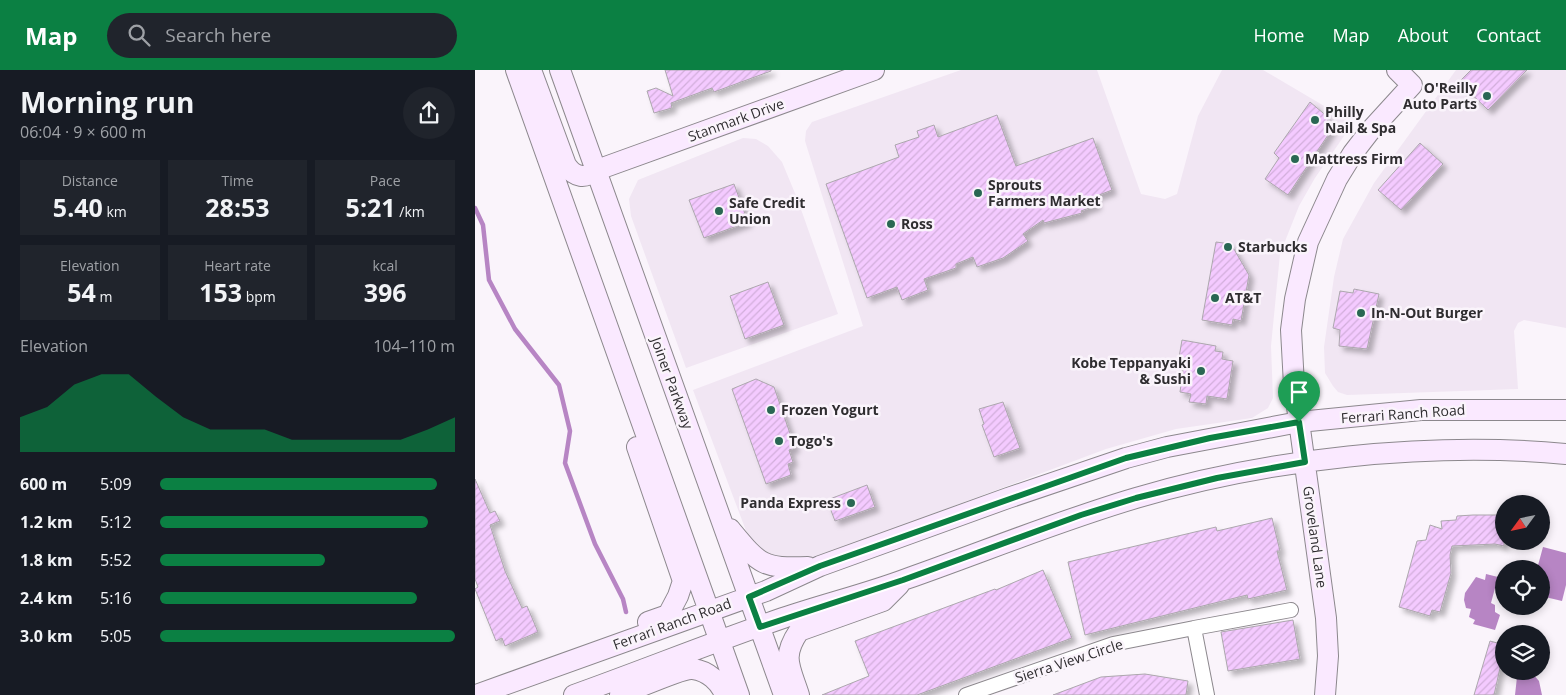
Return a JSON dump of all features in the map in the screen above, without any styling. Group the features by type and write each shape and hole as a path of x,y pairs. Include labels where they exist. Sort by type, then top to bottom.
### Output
{"main road":[{"path":"516,70 722,641 739,695"},
{"name":"Stanmark Drive","path":"531,70 554,136 570,171 576,176 584,177 597,170 874,70"},
{"name":"Joiner Parkway","path":"560,70 784,695"},
{"name":"Groveland Lane","path":"1325,695 1328,656 1326,618 1291,357 1291,330 1295,299 1308,242 1337,179 1353,153 1412,85 1397,70"},
{"name":"Ferrari Ranch Road","path":"476,695 749,597 820,566 1126,458 1210,438 1299,422 1421,410 1566,410"},
{"path":"496,688 509,672 668,615 683,581 636,444 640,415"},
{"path":"574,695 760,627 903,580 1081,515 1136,498 1217,478 1305,462 1424,452 1501,450 1566,454"},
{"path":"720,516 751,555 763,564 778,569 820,566"},
{"path":"799,695 787,657 791,643 799,631 883,601 903,580"},
{"path":"620,695 692,669 706,674 721,684 725,695"}],"street":[{"name":"Sierra View Circle","path":"966,695 1113,644 1291,610"},
{"path":"1194,628 1207,695"}],"shaded area":[{"path":"961,70 1097,70 1141,194 1165,199 1177,194 1198,116 1222,70 1263,70 1353,123 1315,178 1299,206 1280,254 1271,346 1273,398 1268,408 1252,418 1176,429 1106,449 820,556 778,563 751,544 693,390 863,326 805,141 806,131 812,122"},
{"path":"1456,70 1566,70 1566,328 1524,320 1518,323 1514,331 1518,389 1347,395 1338,392 1325,373 1324,347 1334,277 1343,239 1374,183"},
{"path":"743,138 756,139 768,146 782,162 797,198 838,314 686,368 631,216 629,199 638,180"},
{"path":"1550,549 1566,553 1566,585 1562,601 1550,598 1550,560 1539,560 1542,550"},
{"path":"1486,574 1495,576 1495,588 1491,603 1495,605 1495,615 1500,615 1495,625 1495,630 1473,624 1475,620 1469,617 1471,609 1466,608 1464,600 1465,593 1476,577 1485,580"},
{"path":"1517,680 1539,681 1542,695 1515,695"}],"building":[{"path":"665,70 771,71 714,92 712,88 671,103 672,108 654,113 647,91 656,88 673,96"},
{"name":"O'Reilly Auto Parts","path":"1471,70 1527,70 1488,110 1459,82"},
{"path":"1310,102 1329,118 1325,124 1332,129 1288,195 1265,179 1279,158 1274,153"},
{"path":"997,115 1016,166 1093,138 1112,190 1094,197 1097,205 1081,211 1082,213 1044,223 1043,220 1023,234 1028,241 1003,258 977,267 973,257 956,264 956,268 924,279 928,290 902,300 897,287 867,298 826,184 899,157 895,145 919,137 917,131 934,125 938,137"},
{"path":"1420,143 1443,164 1401,210 1378,190"},
{"name":"Safe Credit Union","path":"734,184 748,222 704,238 689,200"},
{"path":"1216,242 1231,244 1249,275 1241,321 1233,319 1232,325 1202,320"},
{"path":"768,282 784,325 745,339 730,296"},
{"name":"In-N-Out Burger","path":"1354,289 1379,294 1367,349 1339,346 1340,330 1333,328 1340,291 1353,293"},
{"path":"1182,340 1216,346 1215,351 1223,352 1222,359 1233,361 1227,399 1207,396 1206,404 1189,402 1191,394 1180,392 1183,370 1177,369"},
{"path":"756,379 774,387 795,448 789,450 793,462 788,464 791,475 766,484 732,389"},
{"path":"1003,402 1020,448 994,457 982,425 984,424 979,409"},
{"path":"475,479 490,513 495,511 500,521 490,525 505,571 522,608 527,606 538,632 505,646 502,638 496,641 475,589 478,587 475,579"},
{"name":"Panda Express","path":"867,485 875,507 835,521 827,500"},
{"path":"1495,515 1495,544 1452,546 1450,555 1451,573 1440,612 1432,610 1430,616 1399,607 1417,541 1426,540 1430,525 1442,529 1441,521 1456,520 1457,516"},
{"path":"1272,518 1280,551 1277,551 1287,590 1248,599 1247,595 1085,635 1068,562 1216,527 1217,531"},
{"path":"1043,570 1072,638 917,695 822,695 869,676 855,641 996,590"},
{"path":"1293,620 1300,659 1228,671 1221,632"},
{"path":"1490,641 1495,642 1495,680 1497,680 1494,695 1474,695"},
{"path":"1145,674 1188,681 1186,695 1053,695 1101,677"}],"waterway":[{"path":"475,208 483,225 489,280 515,329 559,385 570,431 565,463 595,544 623,599 626,612"}],"place":[{"name":"O'Reilly Auto Parts","path":"1487,96"},
{"name":"Philly Nail & Spa","path":"1315,120"},
{"name":"Mattress Firm","path":"1295,159"},
{"name":"Sprouts Farmers Market","path":"978,193"},
{"name":"Safe Credit Union","path":"719,211"},
{"name":"Ross","path":"891,224"},
{"name":"Starbucks","path":"1228,247"},
{"name":"AT&T","path":"1215,298"},
{"name":"In-N-Out Burger","path":"1361,313"},
{"name":"Kobe Teppanyaki & Sushi","path":"1201,371"},
{"name":"Frozen Yogurt","path":"771,410"},
{"name":"Togo's","path":"779,441"},
{"name":"Panda Express","path":"851,503"}],"route":[{"path":"1299,422 1305,462 1217,478 1136,498 1081,515 903,580 760,627 749,597 820,566 1008,498 1126,458 1210,438 1299,422"}]}
